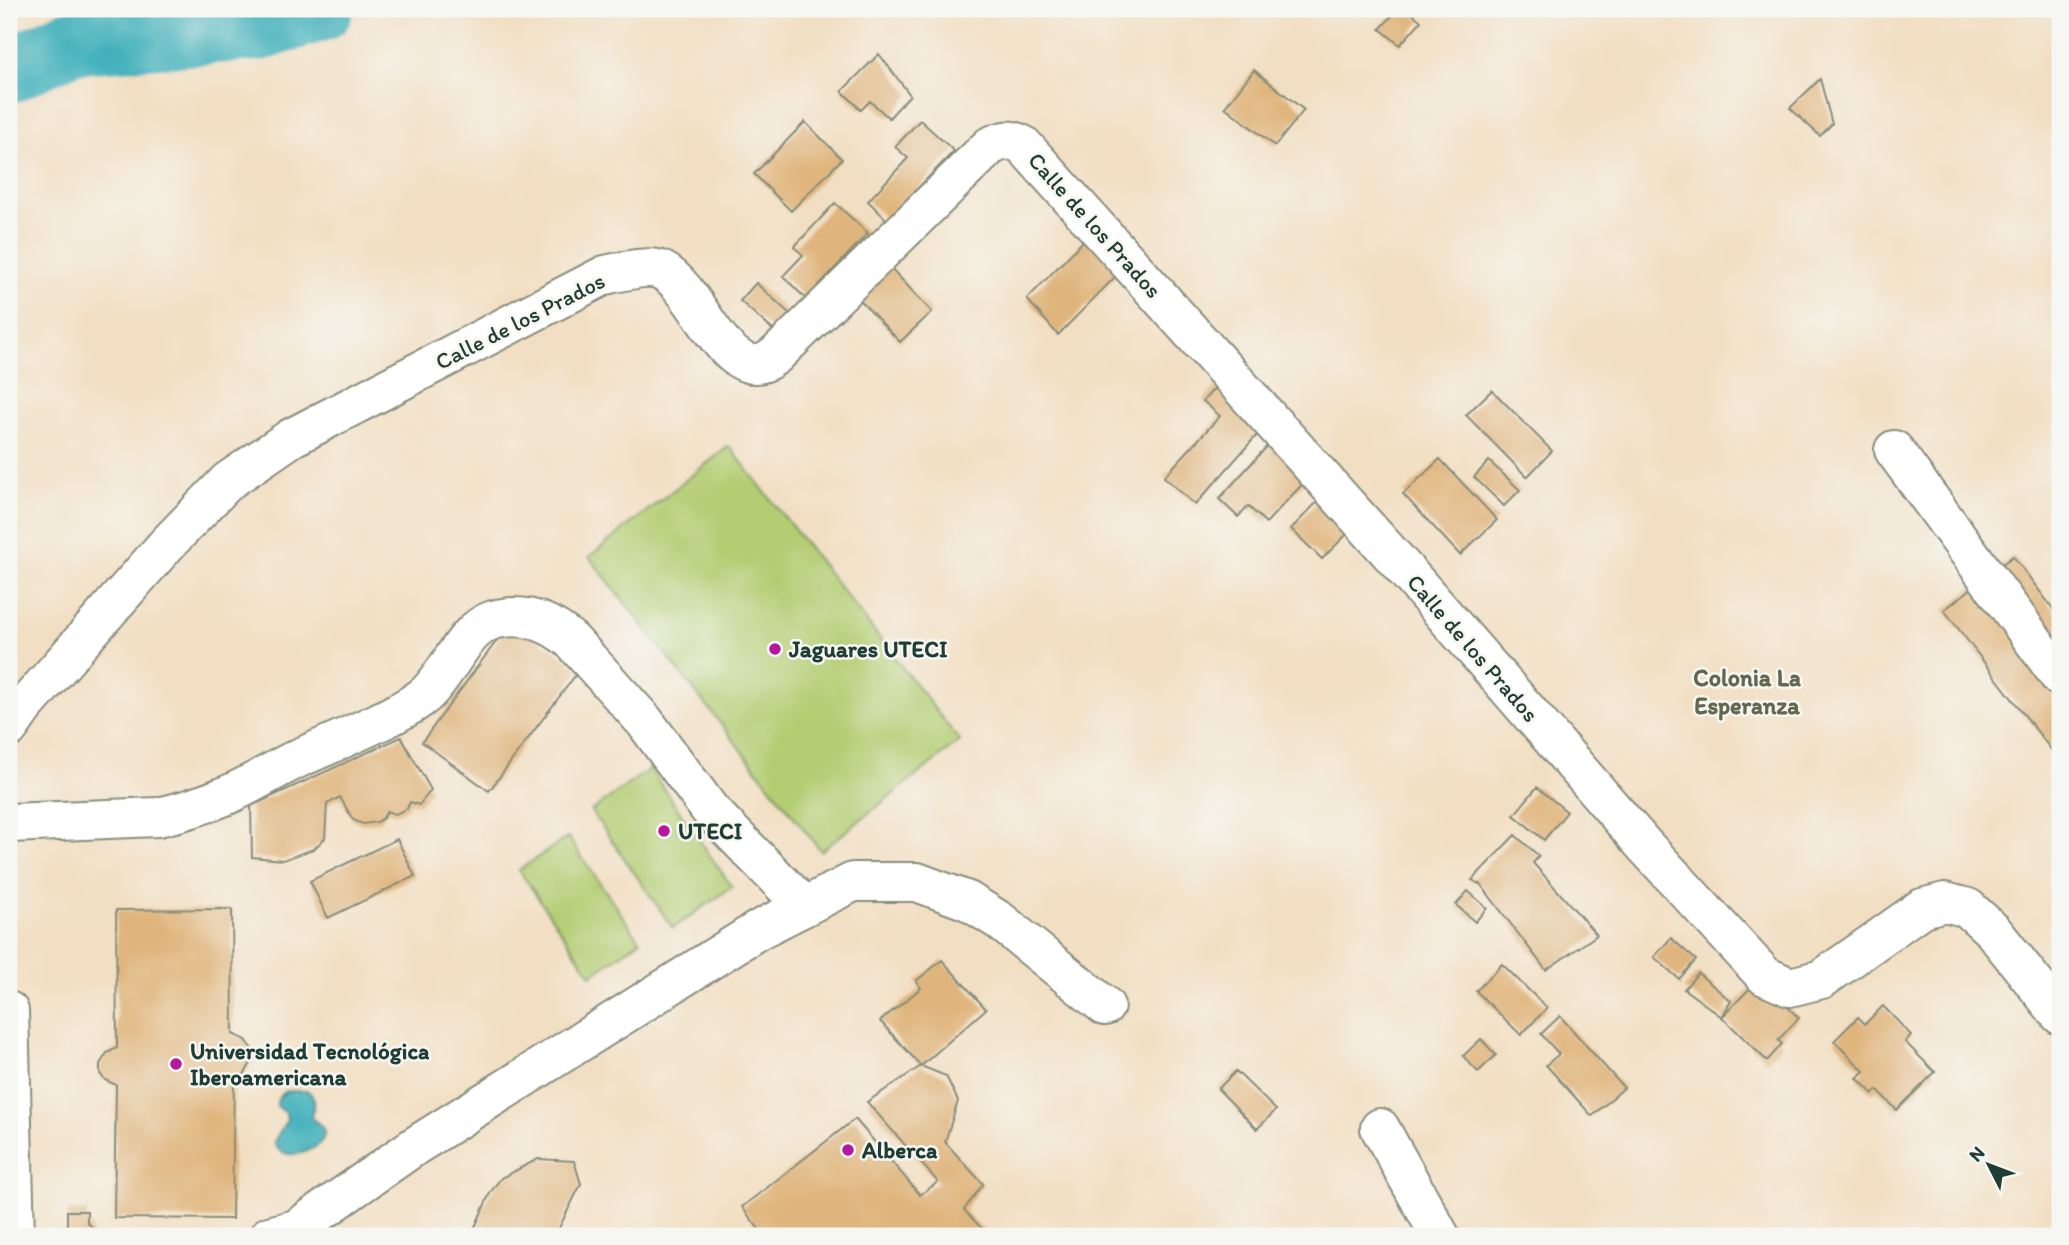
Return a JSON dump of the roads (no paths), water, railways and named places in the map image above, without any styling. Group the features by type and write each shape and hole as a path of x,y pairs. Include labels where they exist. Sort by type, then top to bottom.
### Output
{"street":[{"name":"Calle de los Prados","path":"9,728 23,708 166,545 228,481 291,438 605,275 638,269 661,269 680,284 727,350 742,361 757,364 766,362 990,146 1013,140 1023,145 1032,155 1381,543 1644,845 1765,976 1790,987 1822,979 1922,908 1945,902 1968,908 1993,931 2060,1015"},
{"path":"1895,450 2060,677"},
{"path":"9,823 158,817 182,812 227,795 292,761 398,712 425,695 441,677 454,654 490,621 529,617 559,629 572,641 645,722 710,810 804,906"},
{"path":"269,1236 296,1229 439,1131 758,930 853,882 917,882 968,901 1000,920 1105,1006"},
{"path":"9,1011 15,1236"},
{"path":"1380,1128 1440,1236"}],"water":[{"path":"287,1091 308,1091 312,1095 314,1101 311,1118 324,1132 322,1140 316,1146 297,1154 287,1154 279,1150 274,1142 287,1119 286,1113 277,1106 277,1101"}],"waterway":[{"path":"9,71 71,42 261,28 321,9"}],"place":[{"name":"Jaguares UTECI","path":"775,649"},
{"name":"UTECI","path":"664,831"},
{"name":"Universidad Tecnológica Iberoamericana","path":"176,1064"},
{"name":"Alberca","path":"848,1150"}],"district":[{"name":"Colonia La Esperanza","path":"1747,692"}]}
